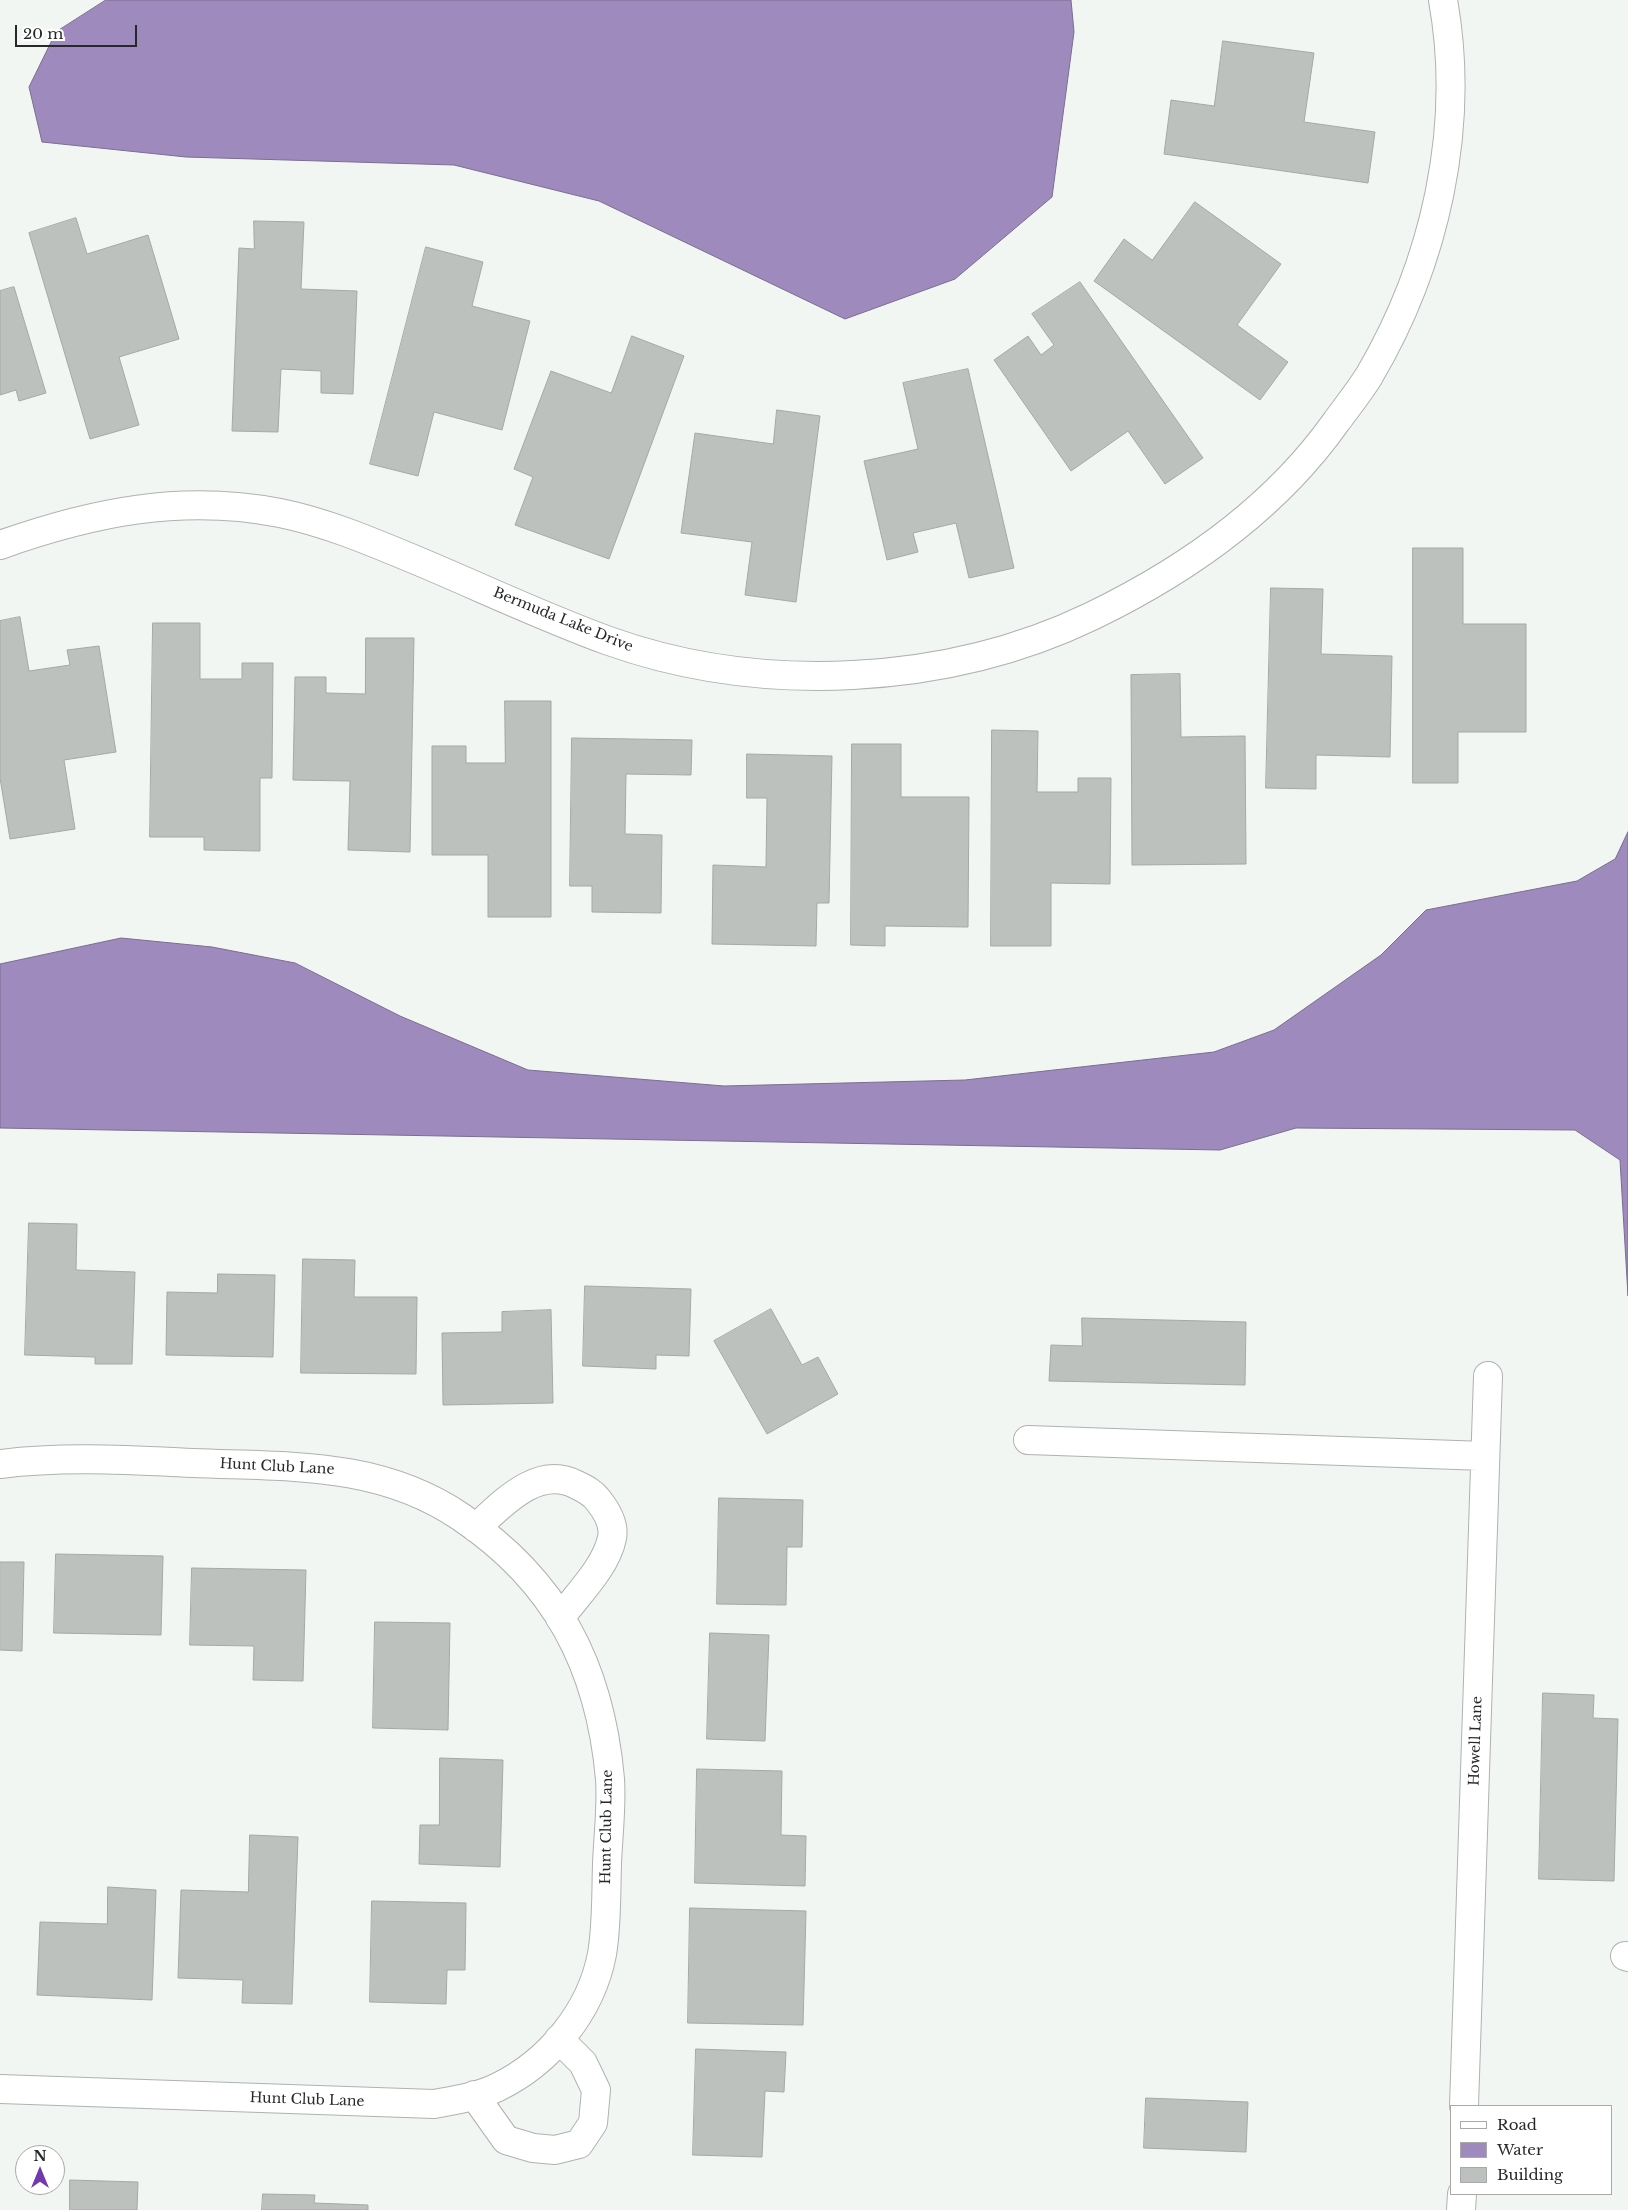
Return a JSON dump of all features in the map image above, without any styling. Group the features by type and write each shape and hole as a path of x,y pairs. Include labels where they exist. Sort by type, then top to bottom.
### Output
{"street":[{"name":"Bermuda Lake Drive","path":"0,545 51,527 115,511 148,506 215,505 281,513 345,531 609,641 665,658 724,669 812,677 920,669 977,658 1062,631 1142,592 1216,544 1288,479 1325,437 1368,378 1402,314 1427,246 1444,174 1451,102 1448,29 1443,0"},
{"name":"Howell Lane","path":"1464,2105 1488,1376"},
{"path":"1028,1440 1486,1456"},
{"name":"Hunt Club Lane","path":"0,1464 91,1458 330,1468 397,1485 429,1499 476,1528 519,1564 540,1589 560,1618 578,1648 601,1713 610,1782 605,1925 602,1956 593,1986 579,2014 546,2055 522,2073 495,2088 434,2104 0,2090"},
{"path":"476,1528 516,1493 542,1479 568,1480 592,1493 608,1512 613,1537 604,1560 560,1618"},
{"path":"474,2095 506,2140 533,2148 555,2150 579,2144 593,2123 596,2090 583,2063 559,2039"},
{"path":"1461,2210 1462,2195"}],"water":[{"path":"106,0 1071,0 1074,32 1052,197 955,279 845,319 599,201 454,165 186,157 42,142 29,87 56,32"},
{"path":"1628,832 1628,1296 1620,1160 1575,1130 1296,1128 1220,1150 0,1128 0,964 121,938 212,947 295,963 400,1016 528,1070 724,1086 965,1080 1214,1052 1274,1030 1381,955 1426,910 1577,881 1615,859"}],"building":[{"path":"1223,41 1314,53 1304,122 1375,132 1368,183 1164,154 1171,100 1214,106"},
{"path":"1195,202 1281,264 1237,325 1288,362 1260,400 1094,281 1124,239 1152,260"},
{"path":"76,218 87,254 148,235 179,339 119,357 139,425 90,439 29,233"},
{"path":"254,221 304,222 301,289 357,291 353,394 321,393 321,371 281,369 278,432 232,431 239,248 254,249"},
{"path":"426,247 483,262 472,306 530,321 502,430 434,412 418,476 370,464"},
{"path":"1080,282 1203,458 1165,484 1128,431 1071,471 994,360 1028,336 1041,355 1054,345 1032,314"},
{"path":"14,287 46,393 19,401 16,390 0,395 0,291"},
{"path":"632,336 684,356 609,559 515,525 533,477 514,469 551,371 611,393"},
{"path":"968,369 1014,568 969,578 956,523 913,533 918,552 887,560 864,461 918,449 903,383"},
{"path":"777,410 820,416 796,602 745,595 752,542 681,533 695,433 773,444"},
{"path":"1413,548 1463,548 1463,624 1526,624 1526,732 1458,732 1458,783 1413,783"},
{"path":"1271,588 1323,589 1321,654 1392,656 1390,757 1316,755 1316,789 1266,788"},
{"path":"20,617 29,671 70,665 67,650 99,646 116,752 64,760 75,829 10,839 0,778 0,621"},
{"path":"153,623 200,623 200,679 242,679 242,663 273,663 272,778 260,778 260,851 204,850 204,837 150,837"},
{"path":"366,638 414,638 410,852 348,850 350,781 293,780 295,677 326,677 326,693 365,694"},
{"path":"1180,674 1181,737 1245,736 1246,864 1132,865 1131,675"},
{"path":"505,701 551,701 551,917 488,917 488,855 432,855 432,746 466,746 466,763 505,763"},
{"path":"992,730 1038,731 1037,792 1078,792 1078,778 1111,778 1110,884 1051,883 1051,946 991,946"},
{"path":"572,738 692,740 691,775 626,774 625,834 662,835 661,913 592,912 592,886 570,886"},
{"path":"852,744 901,744 901,797 969,797 968,927 885,926 885,946 851,945"},
{"path":"747,754 832,756 829,903 817,903 816,946 712,944 713,865 766,867 767,798 747,798"},
{"path":"29,1223 77,1224 76,1270 135,1272 132,1364 95,1364 95,1357 25,1355"},
{"path":"303,1259 355,1260 354,1297 417,1297 416,1374 301,1373"},
{"path":"218,1274 275,1275 273,1357 166,1355 167,1292 217,1293"},
{"path":"585,1286 691,1289 689,1356 656,1355 656,1369 583,1366"},
{"path":"771,1309 802,1365 818,1357 838,1394 767,1434 714,1341"},
{"path":"551,1310 553,1403 443,1405 442,1333 502,1332 502,1312"},
{"path":"1082,1318 1246,1322 1245,1385 1049,1381 1051,1345 1082,1346"},
{"path":"719,1498 803,1500 802,1547 787,1547 786,1605 717,1604"},
{"path":"56,1554 163,1556 161,1635 54,1633"},
{"path":"0,1562 24,1562 22,1651 0,1650"},
{"path":"192,1568 306,1570 303,1681 253,1680 254,1646 190,1645"},
{"path":"375,1622 450,1623 448,1730 373,1728"},
{"path":"710,1633 769,1635 765,1741 707,1739"},
{"path":"1543,1693 1594,1695 1593,1718 1618,1719 1614,1881 1539,1879"},
{"path":"440,1758 503,1760 500,1867 419,1864 420,1825 439,1825"},
{"path":"697,1769 782,1771 781,1835 806,1836 805,1886 695,1883"},
{"path":"250,1835 298,1837 292,2004 242,2003 243,1980 178,1978 181,1890 248,1892"},
{"path":"108,1887 156,1890 152,2000 37,1995 40,1922 107,1924"},
{"path":"372,1901 466,1903 465,1970 447,1970 446,2004 370,2002"},
{"path":"690,1908 806,1911 803,2025 688,2023"},
{"path":"696,2049 786,2052 784,2092 765,2091 762,2157 693,2155"},
{"path":"1146,2098 1248,2102 1246,2152 1144,2148"},
{"path":"70,2180 138,2182 137,2210 70,2210"},
{"path":"263,2194 315,2195 314,2203 368,2205 368,2210 262,2210"}]}
